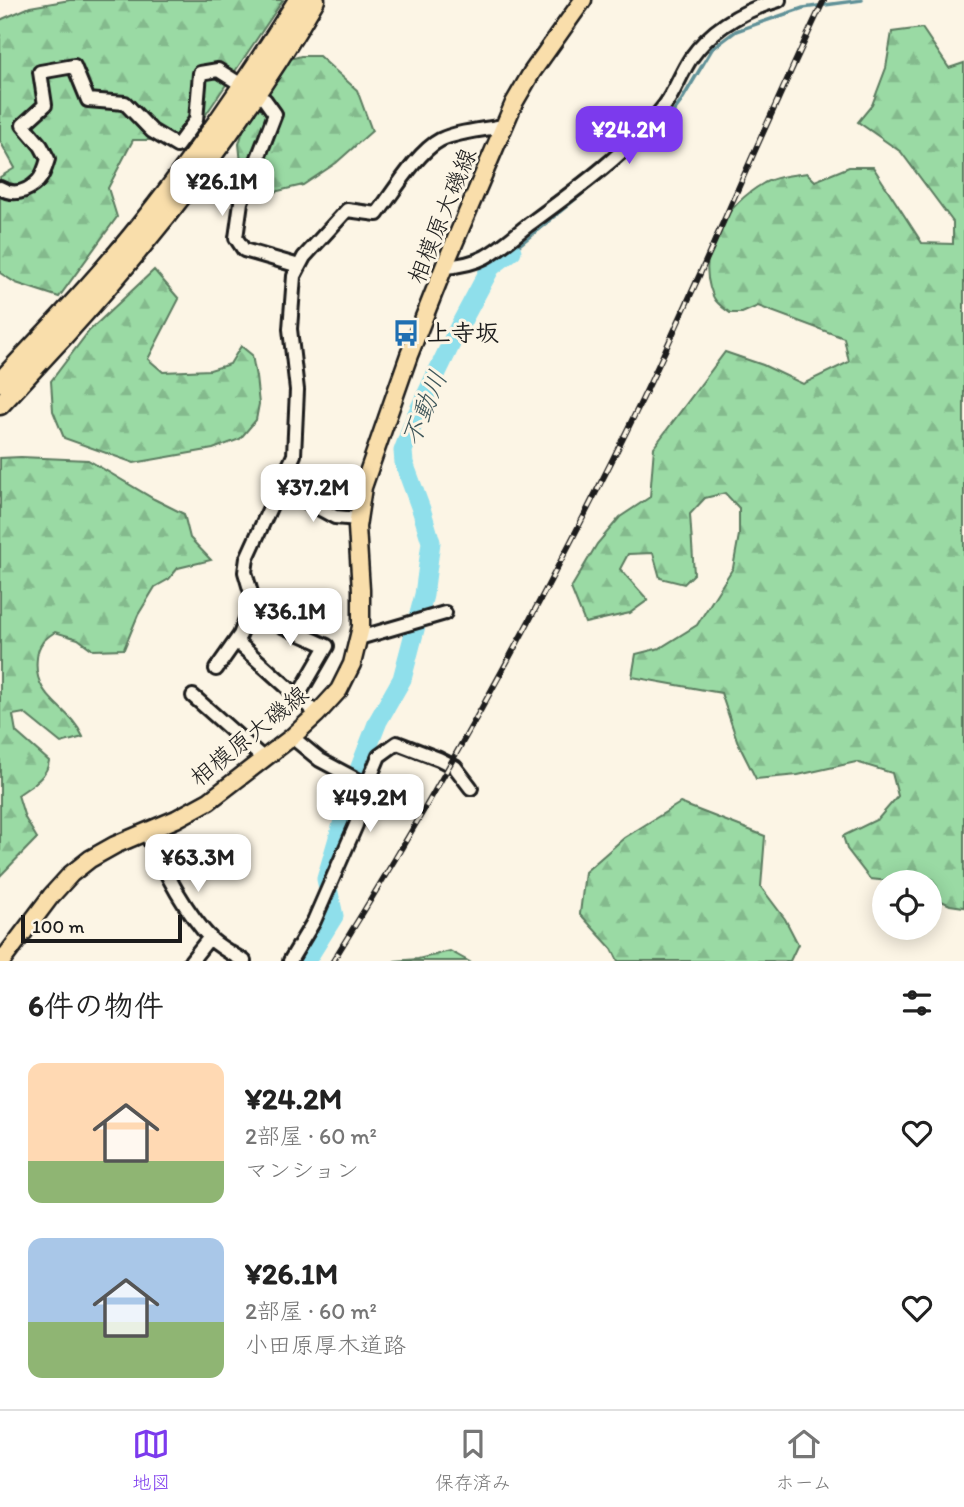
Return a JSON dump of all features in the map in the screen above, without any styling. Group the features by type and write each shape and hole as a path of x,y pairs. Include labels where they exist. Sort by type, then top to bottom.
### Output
{"highway":[{"path":"0,382 139,228 225,112 298,0"},
{"path":"0,405 104,292 194,182 273,69 315,0"}],"main road":[{"name":"相模原大磯線","path":"2,961 71,874 115,845 146,833 209,801 292,737 339,690 352,664 359,638 362,610 358,519 363,487 409,355 514,103 532,72 583,0"}],"street":[{"path":"444,267 464,265 485,257 556,205 625,148 649,123 667,102 692,57 706,40 741,14 779,0"},
{"path":"0,188 8,193 22,192 39,180 48,159 23,125 45,105 40,72 74,66 88,100 125,103 152,131 177,146 196,120 200,73 218,70 237,82"},
{"path":"265,100 275,114 241,202 236,238 244,250 299,266"},
{"path":"216,669 240,635 249,611 252,596 245,572 247,558 295,455 297,390 290,329 294,276 299,266 304,257 347,211 377,214 420,157 440,140 466,132 504,126"},
{"path":"280,487 335,517 358,519"},
{"path":"249,611 327,646 298,696"},
{"path":"359,638 445,613"},
{"path":"236,642 317,714"},
{"path":"194,696 264,759"},
{"path":"292,737 320,760 367,785"},
{"path":"290,961 314,921 356,825 367,785 379,756 397,743 455,767 471,788"},
{"path":"146,833 186,908 214,942 244,961"},
{"path":"191,961 211,937"}],"green space":[{"path":"70,0 283,0 184,147 150,140 133,140 108,188 117,217 59,297 16,283 0,273 0,177 15,168 0,141 0,20 30,7"},
{"path":"922,28 949,68 964,63 964,907 942,901 942,870 872,870 870,879 847,849 843,836 878,819 898,796 892,773 856,762 798,775 756,779 738,743 721,693 632,677 636,654 660,648 697,625 733,568 739,535 739,508 725,493 705,498 690,514 694,574 684,584 660,578 653,553 628,554 620,569 648,600 630,613 585,623 571,588 597,544 620,517 650,497 654,447 725,352 763,365 803,384 849,362 844,338 758,306 742,313 730,313 715,300 707,272 708,257 719,227 739,202 764,183 780,177 807,173 815,181 849,167 873,167 922,243 953,244 953,222 901,152 858,122 872,105 886,68 892,32"},
{"path":"319,56 357,90 372,131 336,163 303,185 274,192 252,181 241,163 239,144 245,124 290,59"},
{"path":"154,270 179,299 148,359 163,372 210,370 230,364 241,346 252,355 259,404 256,420 240,439 213,449 134,463 64,438 53,411 51,381 89,331"},
{"path":"0,458 88,460 184,514 190,538 211,560 178,568 169,579 155,587 138,615 124,649 93,650 78,639 55,632 42,643 37,658 40,683 53,701 70,717 83,737 61,743 24,713 13,715 16,732 49,761 41,777 18,795 25,818 37,838 0,876"},
{"path":"680,803 765,836 761,887 785,919 798,944 790,961 618,961 612,949 580,914 585,872 624,838"},
{"path":"450,951 468,961 394,961 418,959"}],"waterway":[{"name":"不動川","path":"512,251 660,130 680,103 712,49 736,31 803,8 862,0"},
{"name":"不動川","path":"306,961 334,916 326,879 355,780 378,721 402,679 424,595 431,542 404,463 403,451 416,416 491,267 512,251"}],"railway":[{"path":"333,961 456,755 570,543 642,400 824,0"}],"place":[{"name":"上寺坂","path":"406,333"}]}
